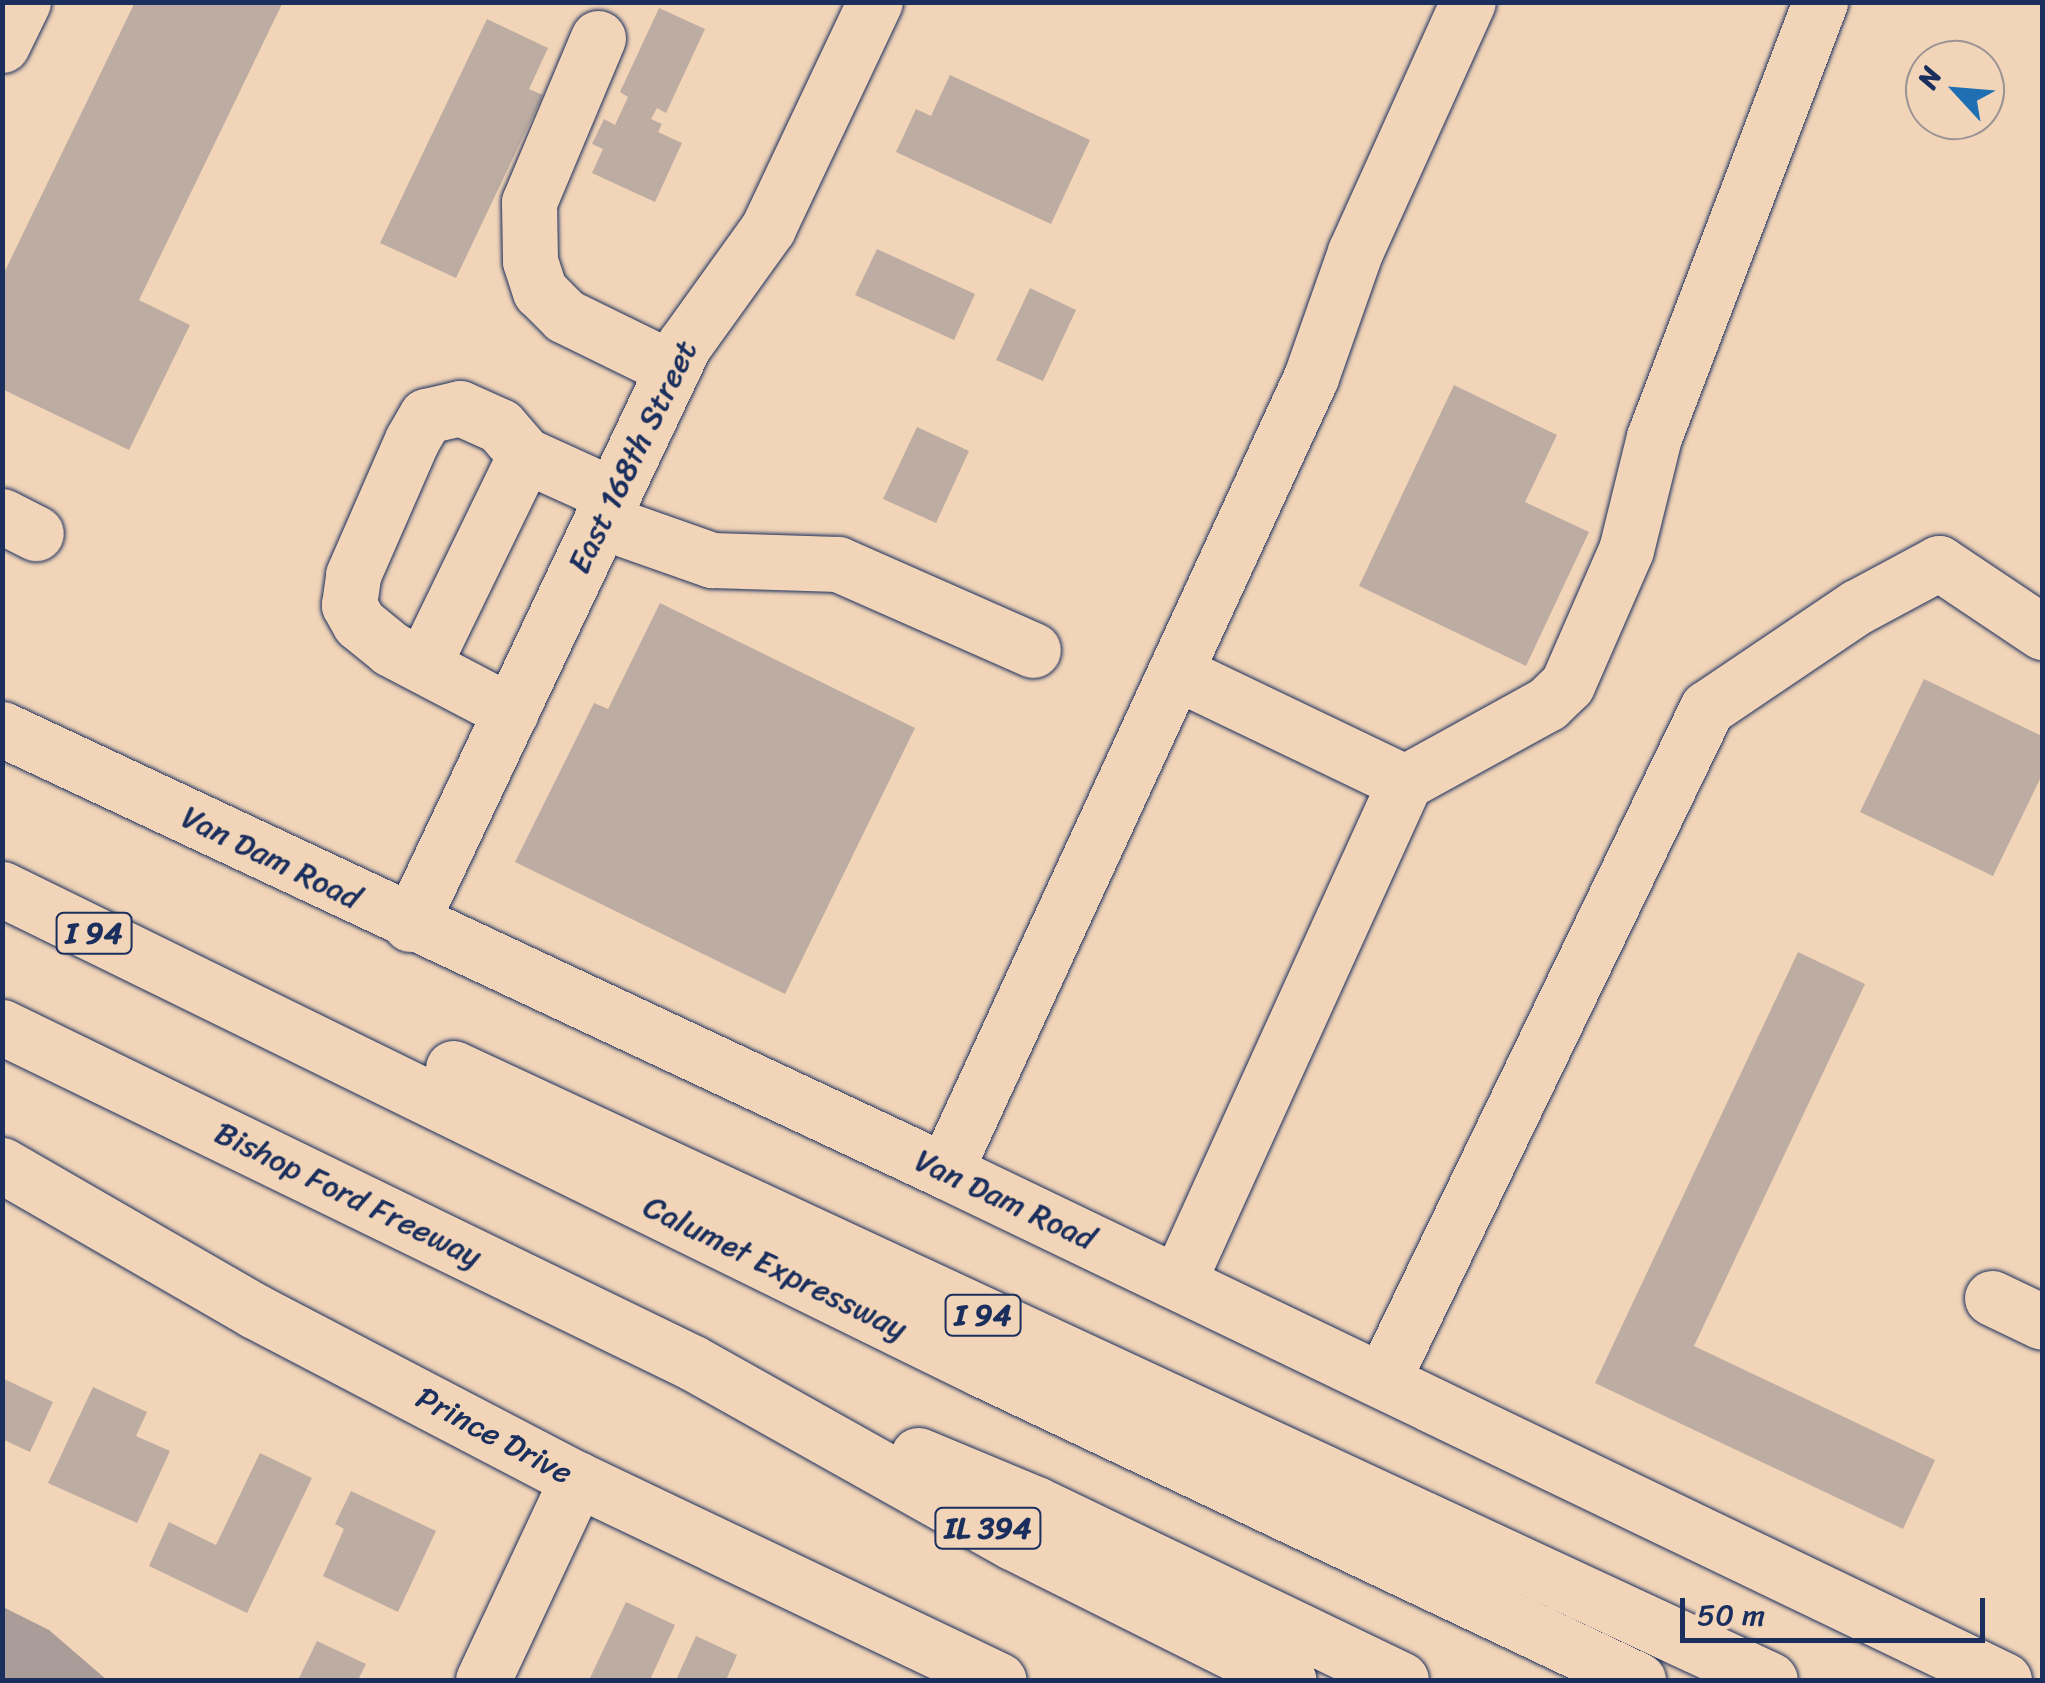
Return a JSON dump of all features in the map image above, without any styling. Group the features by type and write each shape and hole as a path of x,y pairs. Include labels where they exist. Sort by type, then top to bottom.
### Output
{"main road":[{"path":"2,45 23,2"},
{"name":"East 168th Street","path":"410,924 673,368 768,228 875,2"},
{"path":"944,1170 1312,377 1355,252 1468,2"},
{"path":"1178,1282 1405,782 1547,704 1566,685 1626,550 1654,438 1820,2"},
{"path":"598,38 529,202 530,261 540,291 565,316 673,368"},
{"path":"510,712 372,636 349,605 353,575 412,440 426,416 460,408 500,426 525,455 607,508 712,560 838,564 1033,650"},
{"path":"423,666 525,455"},
{"path":"1382,1379 1707,708 1857,608 1938,562 2042,632"},
{"path":"1175,672 1405,782"},
{"name":"Van Dam Road","path":"2,729 410,924 944,1170 2004,1680"},
{"name":"I 94","path":"2,889 185,977 417,1052 1770,1680"},
{"name":"Calumet Expressway","path":"185,977 980,1369 1638,1680"},
{"name":"Bishop Ford Freeway","path":"2,1028 693,1362"},
{"name":"Prince Drive","path":"2,1165 254,1311 577,1480 995,1680"},
{"path":"1992,1298 2042,1322"},
{"path":"693,1362 1036,1504 1401,1680"},
{"name":"IL 394","path":"693,1362 1012,1542 1290,1680"},
{"path":"483,1680 577,1480"}],"shaded area":[{"path":"3,1607 49,1630 107,1680 3,1680"}],"building":[{"path":"135,2 283,2 139,300 190,325 129,450 2,389 2,277"},
{"path":"659,8 705,29 666,113 657,108 651,119 662,124 658,132 682,143 655,202 592,173 603,149 592,144 604,119 615,125 628,97 620,92"},
{"path":"487,19 548,48 529,89 543,95 456,278 380,243"},
{"path":"950,75 1090,140 1051,224 896,152 916,109 931,116"},
{"path":"877,249 975,294 954,340 855,295"},
{"path":"1030,288 1076,310 1043,381 996,360"},
{"path":"1454,385 1557,435 1525,502 1589,532 1526,666 1359,586"},
{"path":"917,427 969,451 936,523 883,499"},
{"path":"660,603 915,728 785,994 515,862 594,703 608,709"},
{"path":"1924,679 2042,736 2042,775 1993,876 1860,812"},
{"path":"1798,952 1865,984 1694,1346 1935,1460 1903,1529 1595,1383"},
{"path":"2,1378 53,1402 30,1452 2,1439"},
{"path":"93,1387 147,1412 136,1436 170,1451 137,1523 48,1483"},
{"path":"260,1453 312,1478 247,1613 149,1566 169,1522 216,1545"},
{"path":"351,1491 436,1531 398,1612 323,1576 344,1529 335,1524"},
{"path":"626,1602 675,1625 650,1680 589,1680"},
{"path":"696,1636 737,1655 726,1680 676,1680"},
{"path":"317,1641 366,1664 358,1680 298,1680"}]}
